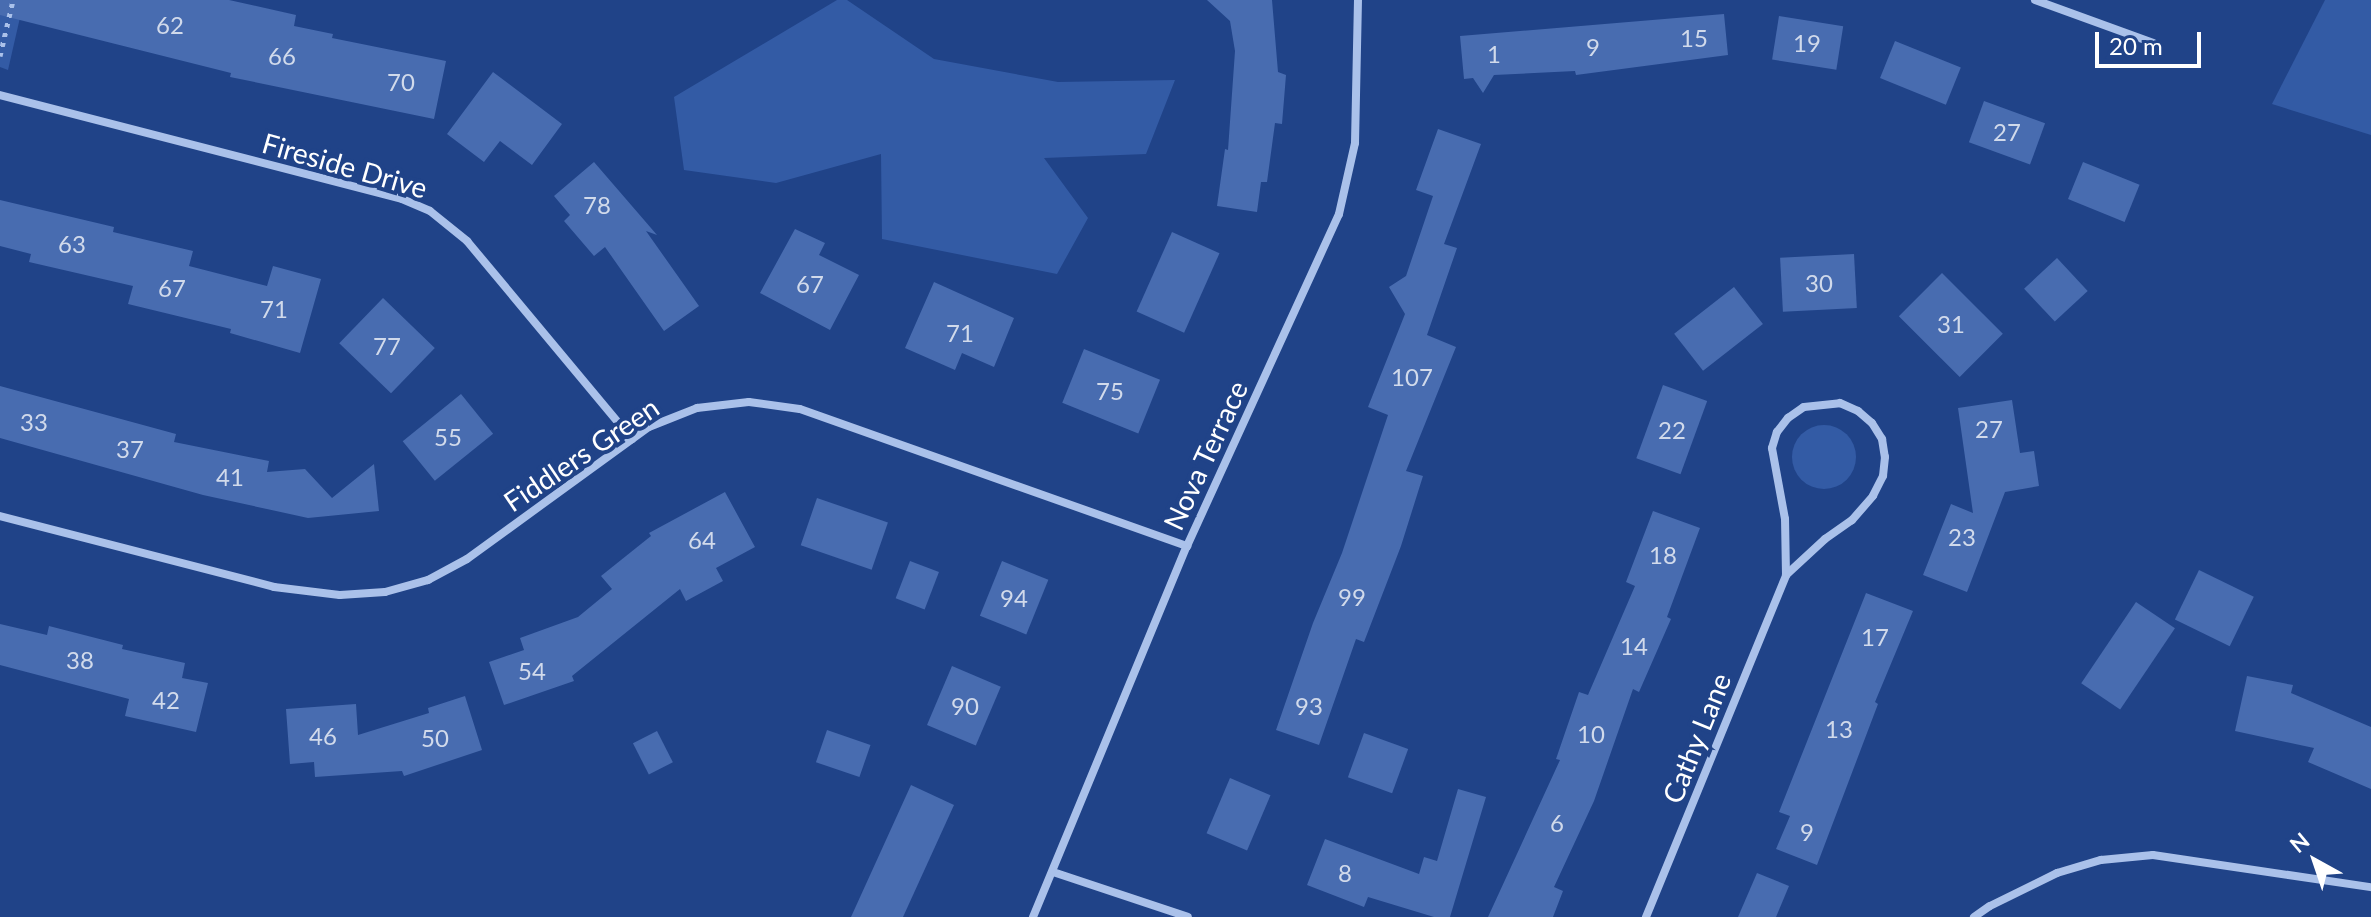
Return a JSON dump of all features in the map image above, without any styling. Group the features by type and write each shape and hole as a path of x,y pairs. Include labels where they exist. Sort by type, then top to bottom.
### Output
{"street":[{"name":"Nova Terrace","path":"1033,917 1187,546 1339,214 1355,143 1358,0"},
{"path":"2035,0 2153,43"},
{"name":"Fireside Drive","path":"0,95 402,199 430,211 467,241 632,439"},
{"name":"Fiddlers Green","path":"0,516 274,587 340,595 385,592 428,580 467,559 632,439 675,415 697,408 749,402 779,404 1187,546"},
{"name":"Cathy Lane","path":"1646,917 1786,575 1785,519 1772,448 1777,432 1788,418 1804,407 1840,403 1858,411 1872,423 1882,439 1885,457 1883,476 1873,496 1852,520 1825,539 1786,575"},
{"path":"1974,917 2057,873 2101,860 2153,855 2371,887"},
{"path":"1053,872 1188,917"}],"path":[{"path":"0,56 13,0"}],"shaded area":[{"path":"0,0 24,0 8,70 0,67"},
{"path":"837,0 847,0 934,59 1058,82 1175,80 1146,154 1044,158 1088,218 1057,274 882,239 881,154 776,183 684,170 674,97"},
{"path":"2325,0 2371,0 2371,135 2272,104"},
{"path":"1824,425 1842,431 1850,439 1856,457 1850,475 1842,483 1824,489 1806,483 1798,475 1792,457 1798,439 1806,431"}],"building":[{"path":"0,0 229,0 296,15 294,26 333,34 332,38 446,61 434,119 230,77 231,73 0,15"},
{"path":"1207,0 1272,0 1278,72 1286,75 1282,124 1275,123 1267,182 1261,182 1257,212 1217,206 1225,149 1228,150 1235,51 1230,21"},
{"path":"1724,14 1728,55 1576,75 1575,71 1494,75 1483,93 1473,78 1464,79 1460,36"},
{"path":"1779,16 1843,26 1836,70 1772,59"},
{"path":"1895,41 1961,68 1946,105 1880,78"},
{"path":"493,72 562,124 532,165 500,141 484,162 447,134"},
{"path":"1984,101 2045,123 2030,165 1969,142"},
{"path":"1438,129 1481,144 1444,244 1457,248 1427,335 1456,347 1406,471 1423,476 1401,546 1364,642 1356,639 1319,745 1276,730 1313,623 1342,553 1388,415 1368,407 1405,314 1389,287 1406,276 1433,196 1416,190"},
{"path":"594,162 657,235 646,231 699,306 664,331 605,247 594,256 564,221 570,215 554,196"},
{"path":"2083,162 2140,185 2125,222 2068,199"},
{"path":"0,200 114,227 113,232 193,251 189,266 267,286 273,266 321,279 300,353 230,333 231,329 128,304 133,286 29,262 31,254 0,246"},
{"path":"795,229 825,243 819,255 859,275 830,330 760,293"},
{"path":"1172,232 1220,253 1184,333 1137,311"},
{"path":"1854,254 1857,308 1783,312 1780,258"},
{"path":"2057,258 2088,291 2055,322 2024,289"},
{"path":"1942,273 2003,334 1960,377 1899,316"},
{"path":"934,282 1014,318 994,367 962,353 955,370 905,348"},
{"path":"1734,287 1763,324 1703,371 1674,334"},
{"path":"383,298 435,348 391,393 339,343"},
{"path":"1084,349 1160,380 1138,433 1062,403"},
{"path":"1663,385 1707,401 1680,474 1636,458"},
{"path":"0,386 176,434 174,442 269,461 267,472 305,469 332,498 374,464 379,511 308,518 203,495 0,438"},
{"path":"461,394 493,434 435,481 403,441"},
{"path":"2012,400 2020,453 2034,451 2039,486 2005,492 1967,592 1923,575 1951,504 1973,513 1958,408"},
{"path":"725,492 755,547 716,568 723,581 686,601 680,589 572,676 574,681 504,705 489,662 524,650 520,638 578,617 612,589 601,576 651,536 649,533"},
{"path":"817,498 888,522 872,570 801,545"},
{"path":"1653,511 1700,528 1667,617 1671,619 1639,692 1633,689 1594,801 1554,887 1563,891 1553,917 1488,917 1560,760 1556,759 1579,692 1588,695 1635,586 1626,582"},
{"path":"910,561 939,572 925,609 896,598"},
{"path":"1002,561 1048,580 1026,634 980,616"},
{"path":"2199,570 2254,597 2230,646 2175,619"},
{"path":"1866,593 1913,611 1875,702 1878,704 1817,865 1776,849 1790,816 1779,812"},
{"path":"2136,602 2175,628 2120,710 2081,683"},
{"path":"0,624 47,635 49,626 123,645 122,649 185,663 182,678 208,683 196,732 125,716 129,699 0,665"},
{"path":"952,666 1001,687 976,746 927,725"},
{"path":"2247,676 2293,685 2291,693 2371,727 2371,789 2308,762 2314,748 2235,731"},
{"path":"465,696 482,750 404,776 402,771 315,777 314,762 290,764 286,709 356,704 358,735 429,713 428,708"},
{"path":"827,730 870,745 859,777 816,762"},
{"path":"657,731 673,762 649,774 633,743"},
{"path":"1364,733 1408,749 1392,793 1348,777"},
{"path":"1230,778 1271,795 1247,850 1207,833"},
{"path":"911,785 954,805 903,917 851,917"},
{"path":"1458,789 1486,797 1450,917 1434,917 1368,897 1364,907 1307,885 1325,839 1419,874 1424,857 1437,861"},
{"path":"1757,873 1789,886 1776,917 1738,917"}]}
